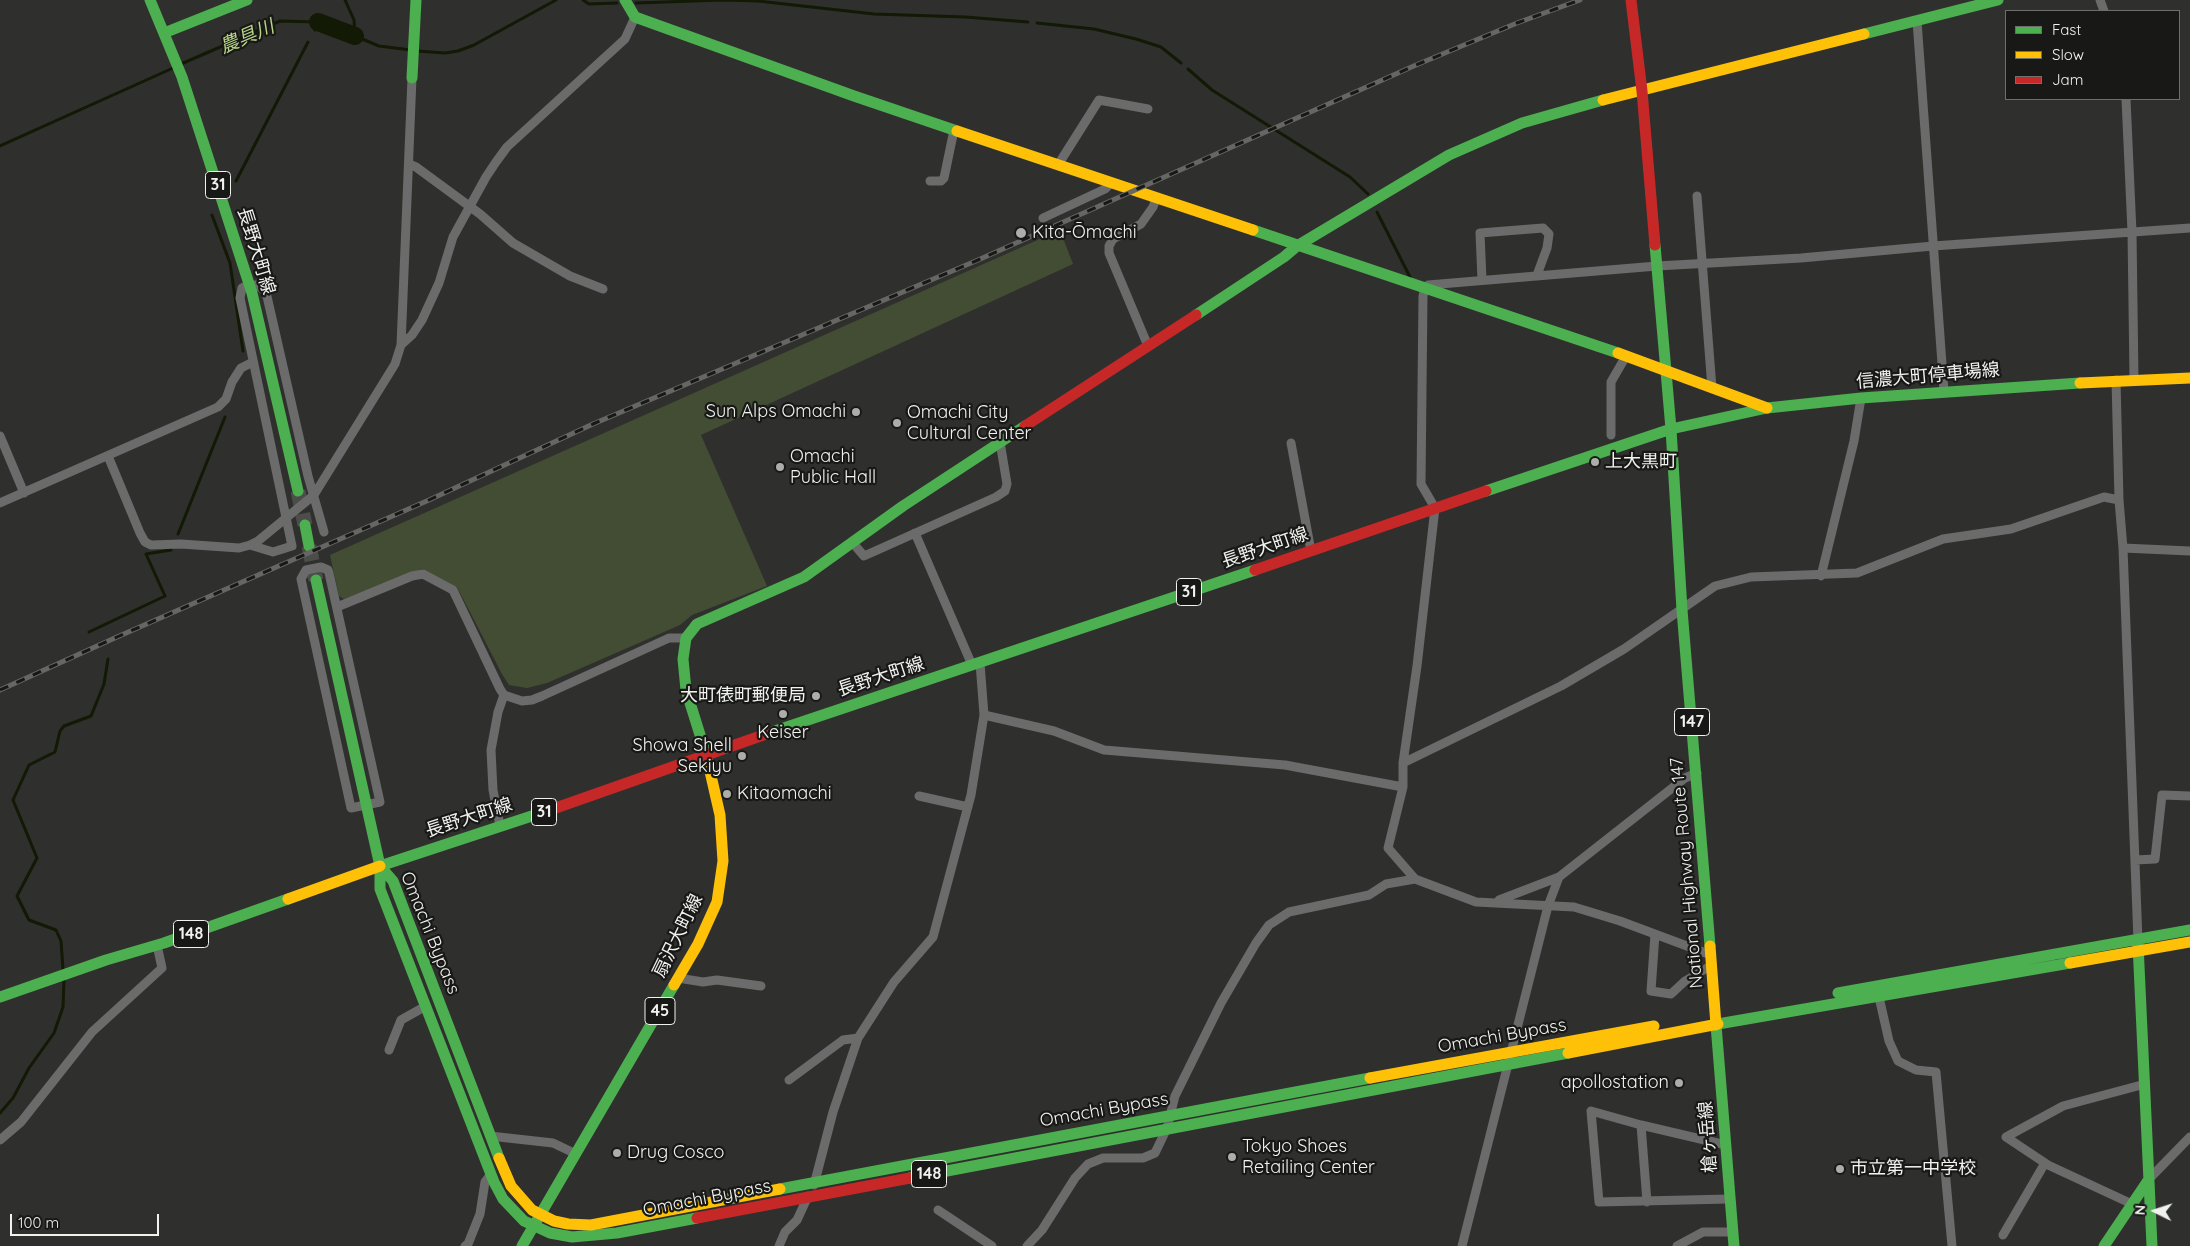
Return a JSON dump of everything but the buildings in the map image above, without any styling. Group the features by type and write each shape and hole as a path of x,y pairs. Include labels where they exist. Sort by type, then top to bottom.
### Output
{"main road":[{"name":"長野大町線","path":"150,0 182,77 249,285 298,491"},
{"path":"164,33 247,0"},
{"path":"412,75 416,0"},
{"path":"625,0 635,17 954,130 1665,369 1767,408"},
{"name":"National Highway Route 147","path":"1631,0 1642,91 1671,430 1682,610 1716,1020"},
{"path":"686,638 697,624 804,576 1000,442 1284,258 1296,246 1450,154 1522,123 1561,111 1998,0"},
{"name":"信濃大町停車場線","path":"1671,430 1767,408 1861,398 2116,380 2190,378"},
{"name":"長野大町線","path":"380,866 1624,443 1671,430"},
{"path":"305,525 309,546"},
{"path":"316,580 380,866"},
{"name":"扇沢大町線","path":"522,1246 698,944 717,902 723,861 720,815 706,754 686,690 683,659 686,638"},
{"name":"148","path":"0,997 106,960 157,945 380,866"},
{"name":"Omachi Bypass","path":"380,866 380,889 490,1174 503,1199 524,1221 559,1235 596,1236 1508,1065 1716,1020"},
{"name":"Omachi Bypass","path":"380,866 393,881 490,1136 511,1186 521,1199 540,1215 568,1224 591,1225 1512,1051 1716,1020"},
{"path":"1716,1020 1879,997 2138,946 2190,930"},
{"path":"1716,1020 2138,946 2190,942"},
{"path":"2138,946 2149,1179 2154,1244"},
{"name":"槍ヶ岳線","path":"1716,1020 1734,1246"},
{"path":"2104,1246 2149,1179"}],"street":[{"path":"401,345 412,335 425,313 439,282 453,237 486,177 508,147 625,39 635,17"},
{"path":"1917,21 1944,391"},
{"path":"250,546 314,495 392,370 401,345 412,75"},
{"path":"1058,165 1099,100 1148,109"},
{"path":"2126,100 2132,232 2134,379"},
{"path":"930,181 941,181 944,178 954,130"},
{"path":"409,164 416,167 491,222 513,243 570,276 603,289"},
{"path":"1043,218 1106,189 1111,183"},
{"path":"1697,196 1712,388"},
{"path":"1148,346 1109,253 1109,246 1113,239 1140,224 1156,199"},
{"path":"1482,280 1480,233 1543,228 1549,234 1547,248 1537,275"},
{"path":"1655,934 1651,991 1671,994 1712,960 1655,934 1574,907 1497,901 1476,902 1414,879 1388,848 1403,787 1403,763 1417,666 1435,508 1421,484 1421,361 1425,288 1432,284 1537,275 1801,258 1933,246 2190,228"},
{"path":"108,456 145,542 152,545 181,544 221,548 250,546 273,552 292,546 240,298 242,288 249,285 257,285 266,292 324,532"},
{"path":"1610,435 1611,382 1626,356"},
{"path":"0,503 218,407 226,399 232,382 241,368 253,362"},
{"path":"2116,380 2119,500 2123,548 2138,946"},
{"path":"1821,576 1854,441 1861,398"},
{"path":"0,436 24,493"},
{"path":"852,542 864,556 996,497 1005,491 1007,484 1000,442"},
{"path":"1291,443 1311,551"},
{"path":"1403,763 1561,686 1624,649 1715,586 1751,577 1821,576 1857,573 1943,539 2011,529 2104,497 2119,500"},
{"path":"779,1246 785,1232 797,1220 815,1183 833,1112 858,1038 894,982 933,937 968,807 984,715 976,664 915,533"},
{"path":"2123,548 2190,551"},
{"path":"321,567 328,570 380,802 366,806 351,808 301,579 306,570 321,567"},
{"path":"337,607 412,576 423,574 453,590 504,694 522,701 532,700 669,638 686,638"},
{"path":"500,826 493,790 491,750 498,712 504,694"},
{"path":"984,715 1054,731 1104,750 1285,765 1403,787"},
{"path":"1497,901 1559,877 1686,778 1697,773"},
{"path":"2136,860 2155,859 2162,795 2190,796"},
{"path":"919,796 968,807"},
{"path":"1462,1246 1548,906 1559,877"},
{"path":"1027,1246 1042,1230 1075,1178 1088,1164 1103,1158 1149,1158 1155,1153 1167,1128 1174,1096 1256,942 1268,925 1289,912 1369,895 1386,884 1414,879"},
{"path":"0,1140 21,1122 92,1032 162,968 157,945"},
{"path":"678,978 703,982 717,980 761,986"},
{"path":"1879,997 1889,1041 1898,1061 1916,1070 1936,1072 1952,1246"},
{"path":"389,1050 402,1020 426,1006"},
{"path":"789,1080 843,1040 858,1038"},
{"path":"2132,1204 2045,1163 2006,1137 2063,1106 2145,1084"},
{"path":"1726,1145 1641,1126 1590,1111 1599,1202 1729,1199"},
{"path":"1641,1126 1647,1202"},
{"path":"490,1136 553,1143 576,1154"},
{"path":"2149,1179 2190,1137"},
{"path":"2002,1235 2045,1163"},
{"path":"464,1246 468,1244 480,1214 485,1182 490,1174"},
{"path":"938,1210 992,1246"},
{"path":"1677,1246 1703,1232 1733,1232"}],"green space":[{"path":"1060,230 1073,264 701,435 767,586 692,615 680,625 547,683 527,688 509,685 457,587 422,569 344,599 339,596 330,555"}],"waterway":[{"name":"農具川","path":"345,0 354,20 355,36 379,46 411,50"},
{"name":"農具川","path":"417,51 445,53 458,51 474,45 556,0"},
{"path":"583,0 589,4 617,3"},
{"path":"636,3 723,0 758,1 874,14 965,17 1028,22"},
{"name":"農具川","path":"181,64 280,21 318,22 315,30"},
{"name":"農具川","path":"318,22 355,36"},
{"path":"1037,23 1094,29 1136,39 1161,47 1181,63"},
{"path":"236,181 308,42"},
{"name":"農具川","path":"0,146 173,68"},
{"path":"1188,69 1212,90 1350,177 1368,194"},
{"path":"1377,212 1410,277"},
{"path":"212,215 230,263 243,351"},
{"path":"178,534 225,417"},
{"path":"89,632 165,596 146,554 171,550"},
{"path":"63,969 61,941 56,930 29,920 17,896 37,858 13,800 29,765 55,752 60,731 64,726 91,716 104,684 108,659"},
{"path":"0,1113 13,1098 29,1068 54,1033 63,1007 64,980"}],"tunnel":[{"path":"298,491 305,525"},
{"path":"309,546 316,580"}],"railway":[{"path":"0,690 429,500 593,424 978,260 1416,65 1517,23 1580,0"}],"traffic: fast":[{"path":"150,0 182,77 252,293 298,491"},
{"path":"164,33 247,0"},
{"path":"412,78 416,0"},
{"path":"625,0 635,17 957,131"},
{"path":"1864,34 1998,0"},
{"path":"1196,315 1284,257 1297,246 1449,155 1522,123 1603,100"},
{"path":"1253,230 1618,353"},
{"path":"1655,245 1671,429 1767,408 1861,398 2080,383"},
{"path":"706,754 686,690 683,659 686,638 697,624 804,577 903,506 1025,426"},
{"path":"1486,491 1671,429"},
{"path":"1671,429 1682,610 1710,946"},
{"path":"305,525 309,546"},
{"path":"769,733 1255,570"},
{"path":"316,580 380,866 550,810"},
{"path":"380,866 380,889 494,1182 503,1199 524,1221 550,1233 572,1237 617,1233 697,1218"},
{"path":"380,866 393,881 499,1158"},
{"path":"0,997 106,960 164,943 288,899"},
{"path":"1838,993 2190,930"},
{"path":"2138,944 2152,1246"},
{"path":"1718,1024 2070,963"},
{"path":"522,1246 674,985"},
{"path":"1716,1025 1734,1246"},
{"path":"910,1178 1568,1053"},
{"path":"780,1189 1370,1078"},
{"path":"2104,1246 2149,1179"}],"traffic: slow":[{"path":"1603,100 1864,34"},
{"path":"957,131 1253,230"},
{"path":"1618,353 1767,408"},
{"path":"2080,383 2190,378"},
{"path":"674,985 698,944 717,902 723,861 720,815 706,754"},
{"path":"288,899 380,866"},
{"path":"2070,963 2190,942"},
{"path":"1710,946 1716,1025"},
{"path":"1568,1053 1718,1024"},
{"path":"1370,1078 1654,1026"},
{"path":"499,1158 511,1186 532,1210 554,1221 568,1224 591,1225 780,1189"}],"traffic: jam":[{"path":"1631,0 1642,91 1655,245"},
{"path":"1025,426 1196,315"},
{"path":"1255,570 1486,491"},
{"path":"550,810 769,733"},
{"path":"697,1218 910,1178"}],"place":[{"name":"Kita-Ōmachi","path":"1021,233"},
{"name":"Sun Alps Omachi","path":"856,412"},
{"name":"Omachi City Cultural Center","path":"897,423"},
{"name":"上大黒町","path":"1595,462"},
{"name":"Omachi Public Hall","path":"780,467"},
{"name":"大町俵町郵便局","path":"816,696"},
{"name":"Keiser","path":"783,714"},
{"name":"Showa Shell Sekiyu","path":"742,756"},
{"name":"Kitaomachi","path":"727,794"},
{"name":"apollostation","path":"1679,1083"},
{"name":"Drug Cosco","path":"617,1153"},
{"name":"Tokyo Shoes Retailing Center","path":"1232,1157"},
{"name":"市立第一中学校","path":"1840,1169"}]}
